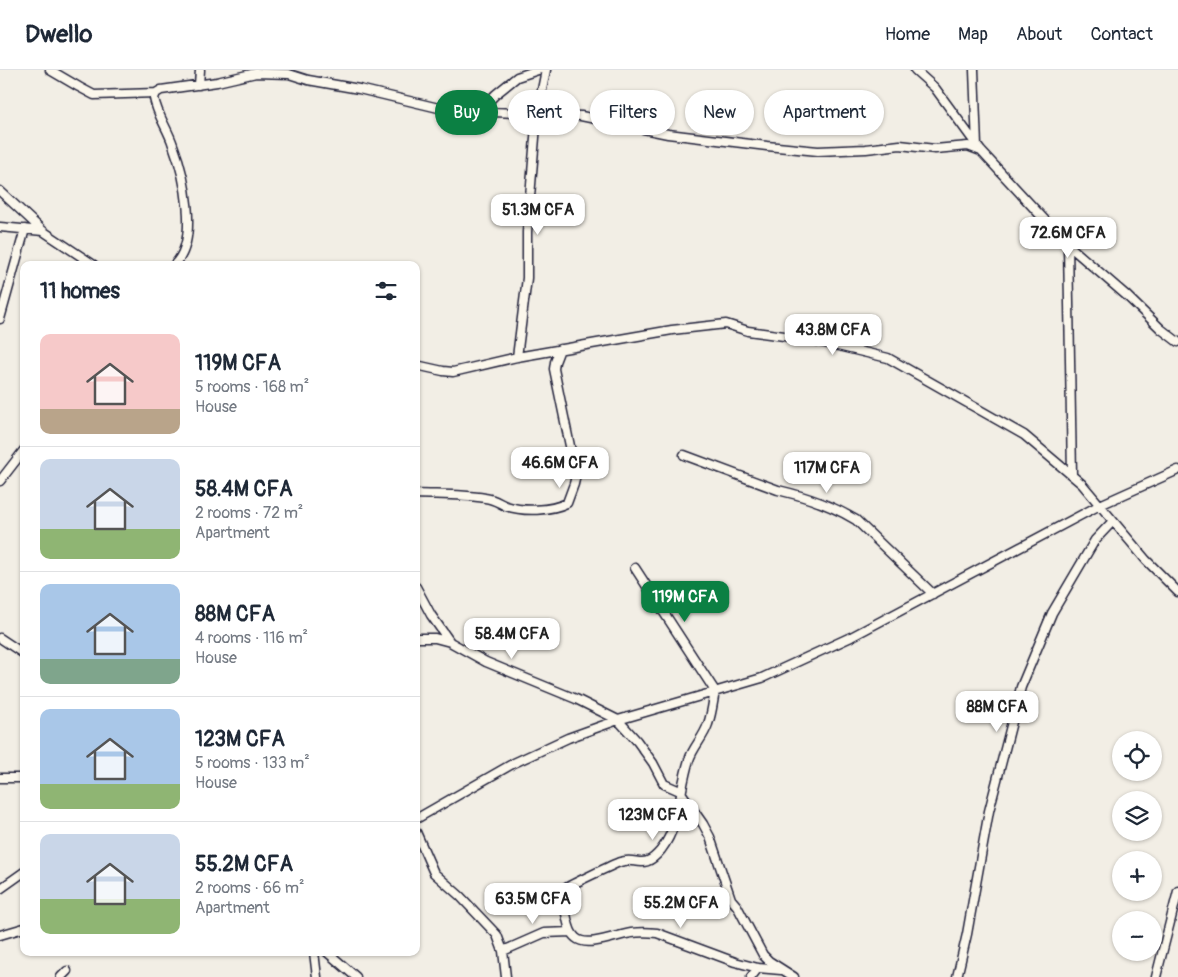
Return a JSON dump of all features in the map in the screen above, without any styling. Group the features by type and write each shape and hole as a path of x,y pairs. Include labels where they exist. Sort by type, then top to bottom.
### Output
{"street":[{"path":"50,70 94,95 156,93 161,90 217,82 256,73 289,74 308,80 358,89 435,107"},
{"path":"199,85 200,70"},
{"path":"498,92 516,76 538,70"},
{"path":"542,90 546,70"},
{"path":"915,70 935,88 979,149 1068,245 1178,342"},
{"path":"974,70 979,149"},
{"path":"156,93 155,103 173,145 184,183 187,202 188,223 185,244 183,253 177,261"},
{"path":"580,116 668,134 791,148 827,150 900,145 935,149 968,146 979,149"},
{"path":"517,357 526,278 527,232 535,135"},
{"path":"0,191 43,231 88,261"},
{"path":"0,227 43,231"},
{"path":"0,319 25,229"},
{"path":"1068,245 1072,475"},
{"path":"420,366 443,372 454,372 560,349 672,330 726,324 748,331 813,340 888,358 1024,435 1072,475 1146,560 1178,592"},
{"path":"420,494 484,497 494,499 516,509 526,510 555,507 566,503 576,475 554,369 560,349"},
{"path":"0,480 20,455"},
{"path":"684,455 778,490 793,493 848,515 856,520 933,594"},
{"path":"420,817 522,760 568,738 618,720 762,678 852,637 1100,505 1178,470"},
{"path":"957,977 967,934 989,811 1021,687 1057,605 1095,540 1114,521"},
{"path":"635,568 716,691 709,723 690,758 676,818 664,845 656,855 642,863 632,861 619,862 566,888 564,906 571,932 576,939 586,942 596,942 629,934 657,932 711,954 758,968 782,970"},
{"path":"420,594 431,615 450,642"},
{"path":"0,638 20,651"},
{"path":"420,638 435,638 450,642 486,662 576,699 618,720 653,763 664,784 682,793 710,837 731,899 737,906 763,955 794,977"},
{"path":"0,778 20,778"},
{"path":"420,841 434,873 460,896 497,935 503,951 506,977"},
{"path":"0,889 20,875"},
{"path":"1156,977 1178,891"},
{"path":"0,935 20,929"},
{"path":"503,951 544,933 571,932"},
{"path":"314,956 317,977"},
{"path":"332,956 356,977"},
{"path":"751,977 758,968"},
{"path":"61,977 67,971"}]}
